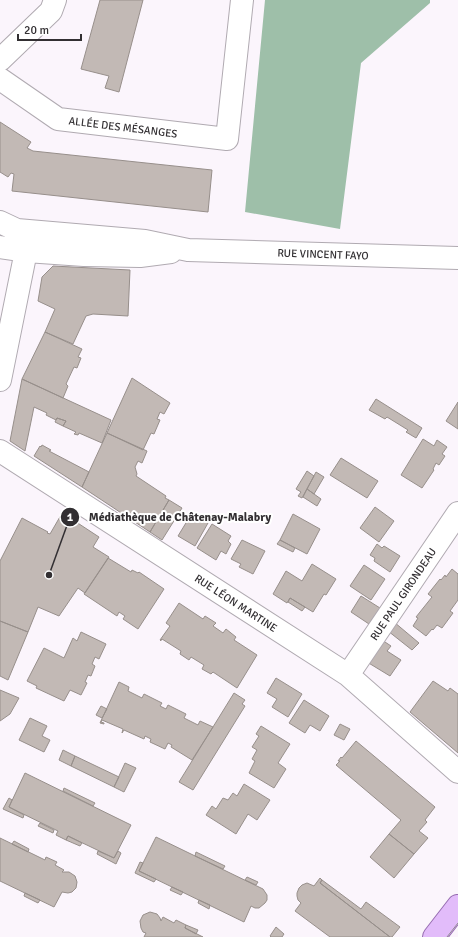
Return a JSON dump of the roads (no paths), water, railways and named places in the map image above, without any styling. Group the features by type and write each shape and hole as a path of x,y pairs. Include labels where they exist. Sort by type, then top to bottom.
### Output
{"main road":[{"path":"434,937 458,906"}],"street":[{"path":"0,60 51,11 55,0"},
{"name":"ALLÉE DES MÉSANGES","path":"0,79 58,119 227,139 242,0"},
{"path":"0,243 8,226 26,251 0,380"},
{"name":"RUE VINCENT FAYO","path":"8,226 145,241 188,250"},
{"name":"RUE VINCENT FAYO","path":"0,247 26,251 84,255 140,256 188,250 458,258"},
{"name":"RUE LÉON MARTINE","path":"0,451 348,675 458,772"},
{"name":"RUE PAUL GIRONDEAU","path":"348,675 458,513"}],"tram line":[{"path":"447,937 458,923"}],"place":[{"name":"Médiathèque de Châtenay-Malabry","path":"49,575"}]}
